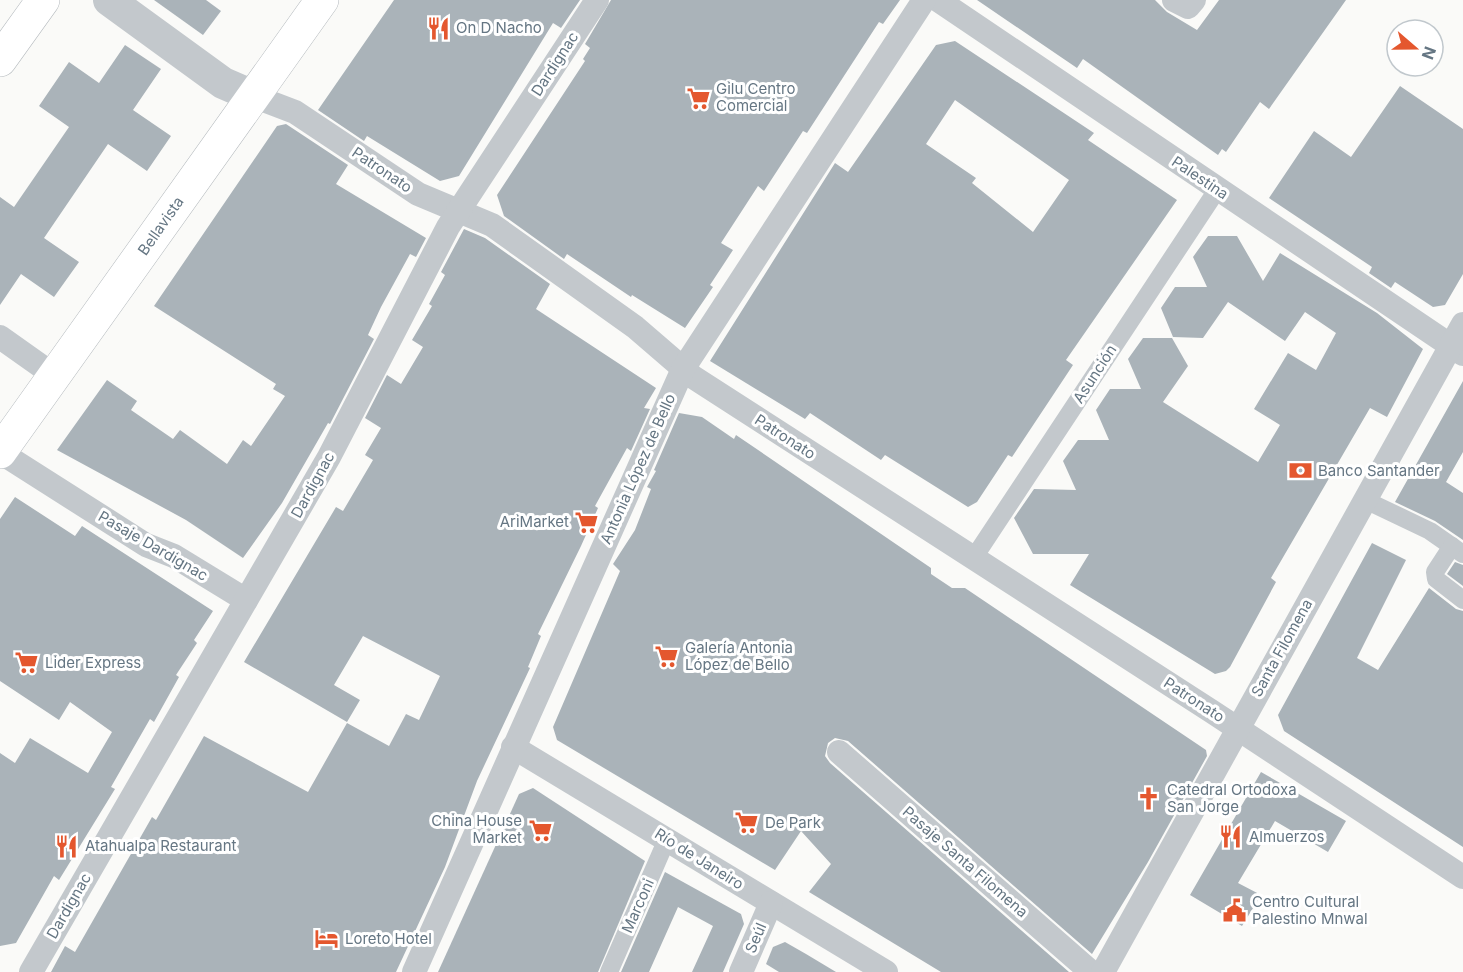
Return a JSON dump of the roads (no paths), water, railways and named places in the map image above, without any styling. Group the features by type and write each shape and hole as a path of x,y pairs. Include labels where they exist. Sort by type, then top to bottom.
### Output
{"main road":[{"path":"0,60 43,0"},
{"name":"Bellavista","path":"0,452 322,0"}],"street":[{"name":"Patronato","path":"109,0 223,83 296,112 418,194 492,225 642,332 683,369 1463,877"},
{"name":"Dardignac","path":"31,972 329,457 459,210 597,0"},
{"name":"Antonia López de Bello","path":"414,972 683,369 924,0"},
{"name":"Palestina","path":"938,0 1457,350"},
{"path":"1174,0 1188,7 1194,0"},
{"name":"Asunción","path":"973,559 1217,190"},
{"name":"Santa Filomena","path":"1103,972 1365,500 1457,350 1463,324"},
{"path":"0,337 55,376"},
{"name":"Pasaje Dardignac","path":"0,452 146,546 174,556 246,600"},
{"path":"1365,500 1430,531 1458,550 1435,573 1441,585 1463,600"},
{"name":"Río de Janeiro","path":"513,747 886,972"},
{"name":"Pasaje Santa Filomena","path":"839,752 1091,972"},
{"name":"Marconi","path":"609,972 667,839"},
{"name":"Seúl","path":"741,972 771,903"}],"place":[{"name":"On D Nacho","path":"438,28"},
{"name":"Gilu Centro Comercial","path":"698,98"},
{"name":"Banco Santander","path":"1300,471"},
{"name":"AriMarket","path":"587,522"},
{"name":"Galería Antonia López de Bello","path":"667,657"},
{"name":"Lider Express","path":"27,663"},
{"name":"Catedral Ortodoxa San Jorge","path":"1149,799"},
{"name":"De Park","path":"747,823"},
{"name":"China House Market","path":"540,830"},
{"name":"Almuerzos","path":"1231,837"},
{"name":"Atahualpa Restaurant","path":"67,846"},
{"name":"Centro Cultural Palestino Mnwal","path":"1234,911"},
{"name":"Loreto Hotel","path":"327,939"}]}
